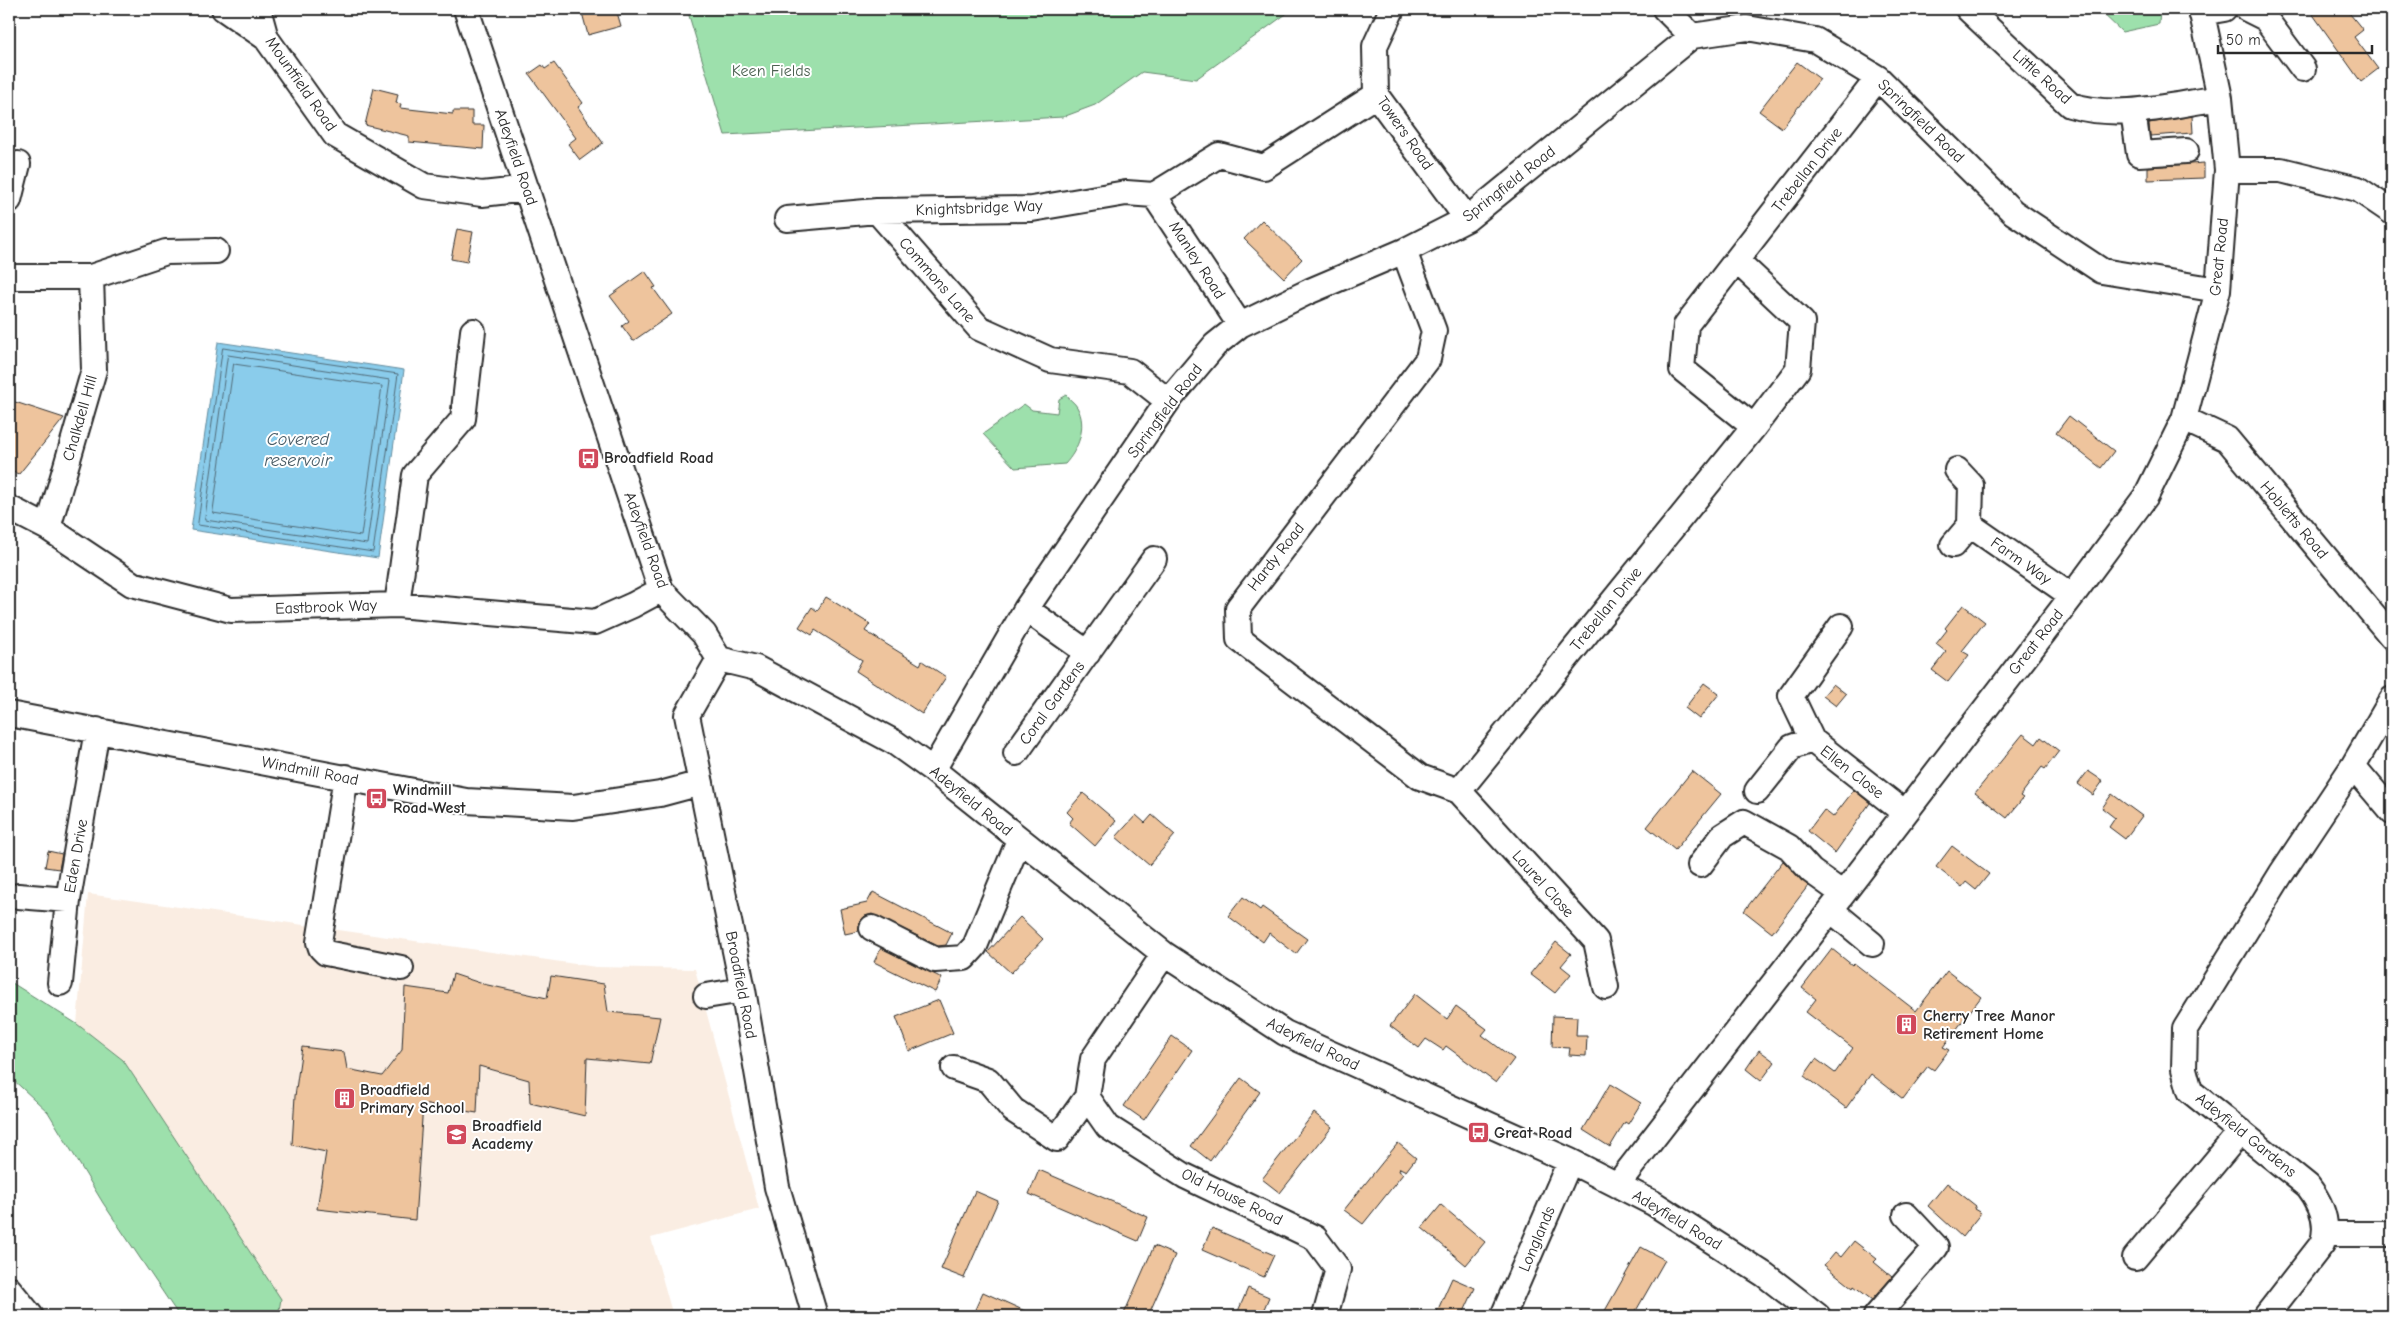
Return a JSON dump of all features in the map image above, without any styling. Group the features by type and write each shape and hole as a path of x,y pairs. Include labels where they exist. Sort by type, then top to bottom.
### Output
{"street":[{"path":"224,9 266,38"},
{"name":"Mountfield Road","path":"258,9 266,38 335,135 424,186 482,194 527,189"},
{"name":"Adeyfield Road","path":"466,9 661,590 704,634 719,659 756,668 894,742 1164,954 1285,1033 1570,1161 1653,1203 1765,1275 1818,1316"},
{"name":"Towers Road","path":"1392,9 1375,46 1376,95 1467,219"},
{"path":"1665,9 1692,36"},
{"name":"Little Road","path":"1968,9 2070,105 2090,112 2133,111 2220,98"},
{"path":"2247,9 2265,18 2303,69"},
{"name":"Great Road","path":"1618,1185 2072,596 2146,496 2184,419 2218,290 2228,170 2209,10"},
{"name":"Springfield Road","path":"932,770 1026,609 1168,401 1215,345 1240,325 1310,291 1404,251 1467,219 1692,36 1747,28 1815,40 1878,78 2014,212 2102,271 2218,290"},
{"name":"Trebellan Drive","path":"1754,428 1682,369 1686,324 1878,78"},
{"path":"1154,196 1219,155 1264,167 1376,95"},
{"path":"2133,111 2139,154 2186,151"},
{"path":"9,200 18,164"},
{"path":"2228,170 2281,170 2358,189 2392,212"},
{"name":"Knightsbridge Way","path":"787,220 877,211 1032,210 1126,193 1154,196"},
{"name":"Manley Road","path":"1154,196 1240,325"},
{"name":"Commons Lane","path":"877,211 979,328 1050,360 1130,371 1168,401"},
{"path":"9,277 92,277 166,252 216,251"},
{"name":"Hardy Road","path":"1404,251 1434,331 1428,360 1238,608 1239,639 1420,777 1459,791"},
{"name":"Trebellan Drive","path":"1459,791 1754,428 1798,370 1802,322 1736,261"},
{"name":"Chalkdell Hill","path":"48,528 94,370 92,277"},
{"path":"397,605 415,475 463,419 473,331"},
{"name":"Hobletts Road","path":"2184,419 2227,439 2392,637"},
{"path":"1954,545 1970,525 1971,485 1957,470"},
{"name":"Eastbrook Way","path":"9,508 48,528 132,584 231,610 397,605 595,622 661,590"},
{"name":"Farm Way","path":"1970,525 2072,596"},
{"name":"Coral Gardens","path":"1016,753 1154,559"},
{"name":"Coral Gardens","path":"1026,609 1088,653"},
{"name":"Ellen Close","path":"1841,626 1791,696 1812,740 1904,813"},
{"name":"Broadfield Road","path":"719,659 687,715 743,990 777,1187 815,1316"},
{"path":"2392,699 2353,766 2392,812"},
{"name":"Windmill Road","path":"9,714 466,801 573,807 660,794 701,783"},
{"name":"Eden Drive","path":"60,983 68,900 97,730"},
{"path":"1757,791 1792,747 1812,740"},
{"name":"Adeyfield Gardens","path":"2326,1234 2320,1202 2308,1186 2190,1091 2184,1069 2185,1029 2281,874 2353,766"},
{"path":"346,777 319,942 321,948 326,953 401,968"},
{"name":"Laurel Close","path":"1459,791 1596,941 1606,987"},
{"path":"1700,865 1722,836 1744,822 1789,848 1811,871 1872,944"},
{"path":"872,928 935,960 964,958 975,946 1020,840"},
{"path":"18,896 68,900"},
{"path":"954,1068 988,1080 1013,1110 1056,1139 1087,1097 1093,1059 1164,954"},
{"path":"706,996 743,990"},
{"name":"Old House Road","path":"1087,1097 1108,1127 1185,1176 1315,1238 1338,1269 1325,1316"},
{"path":"2135,1258 2241,1131"},
{"name":"Longlands","path":"1511,1314 1570,1161"},
{"path":"1876,1316 1936,1247 1906,1215"},
{"path":"2266,1316 2322,1244 2326,1234 2392,1234"},
{"path":"9,1289 31,1316"}],"shaded area":[{"name":"Broadfield Academy","path":"88,894 596,967 695,969 759,1209 651,1238 673,1316 278,1316 281,1299 123,1060 77,1024"}],"green space":[{"name":"Keen Fields","path":"687,9 1293,9 1196,79 1142,72 1095,105 1063,117 725,135"},
{"path":"2098,9 2160,9 2159,24 2122,32"},
{"path":"1066,395 1077,407 1082,422 1077,445 1065,464 1015,468 983,434 1024,404 1032,410 1057,413 1059,399"},
{"path":"9,981 77,1024 123,1060 281,1299 278,1316 179,1316 103,1203 48,1112 9,1076"}],"water":[{"name":"Covered reservoir","path":"218,342 404,370 378,558 191,530"}],"building":[{"path":"581,9 616,9 621,26 588,35"},
{"path":"2309,9 2346,9 2363,30 2354,37 2378,69 2361,82"},
{"path":"1797,62 1820,79 1782,128 1759,111"},
{"path":"554,63 583,103 578,107 603,143 580,160 568,144 576,138 529,74 542,65 545,69"},
{"path":"374,88 398,94 396,103 401,104 400,108 453,114 453,111 472,111 472,125 484,125 483,149 409,142 409,136 365,125"},
{"path":"2192,116 2193,133 2150,136 2149,123"},
{"path":"2204,163 2204,178 2148,180 2148,167"},
{"path":"1262,220 1302,259 1284,278 1244,239"},
{"path":"457,229 473,232 467,262 451,259"},
{"path":"645,271 656,287 653,288 672,314 633,341 622,326 629,321 610,296"},
{"path":"9,400 64,418 19,474 9,471"},
{"path":"2069,416 2114,451 2101,468 2056,433"},
{"path":"826,597 870,624 865,631 920,665 922,661 946,677 922,714 856,671 862,660 815,630 812,635 799,627 812,607 817,611"},
{"path":"1963,605 1985,622 1962,651 1969,655 1948,682 1932,670 1946,652 1936,644 1947,630 1945,628"},
{"path":"1704,683 1719,694 1699,719 1685,708"},
{"path":"1833,684 1846,694 1836,706 1823,696"},
{"path":"2023,734 2036,744 2041,737 2059,751 2045,769 2042,767 2020,796 2023,798 2007,818 1975,793"},
{"path":"1692,771 1721,794 1675,850 1647,827"},
{"path":"2088,771 2103,781 2093,795 2078,784"},
{"path":"1854,790 1870,803 1835,853 1808,831 1824,810 1833,817"},
{"path":"1083,793 1116,821 1095,846 1069,823 1073,818 1067,812"},
{"path":"2112,794 2142,816 2125,839 2109,827 2115,818 2102,808"},
{"path":"1136,815 1145,823 1152,815 1175,835 1149,865 1116,837"},
{"path":"1952,846 1989,874 1976,890 1966,882 1962,887 1936,867"},
{"path":"48,851 62,854 59,869 45,867"},
{"path":"1783,861 1808,886 1772,933 1744,911"},
{"path":"873,892 952,933 946,945 938,946 872,914 865,916 860,921 859,931 845,934 840,909 867,903"},
{"path":"1243,897 1260,910 1262,907 1307,939 1296,954 1269,933 1263,942 1228,916"},
{"path":"1020,917 1043,939 1011,973 988,952"},
{"path":"1556,942 1571,954 1561,966 1571,974 1555,993 1530,974"},
{"path":"881,948 942,978 935,992 874,962"},
{"name":"Cherry Tree Manor Retirement Home","path":"1832,949 1852,965 1854,963 1916,1011 1947,971 1981,997 1943,1047 1949,1050 1934,1070 1928,1066 1903,1099 1871,1074 1846,1108 1804,1076 1816,1059 1835,1073 1853,1048 1806,1012 1816,999 1802,988"},
{"name":"Broadfield Primary School","path":"453,974 483,984 547,998 551,976 604,984 608,1012 660,1017 650,1064 587,1058 585,1116 530,1103 529,1080 479,1066 477,1113 423,1104 415,1220 317,1209 326,1152 292,1145 295,1096 302,1047 344,1052 347,1069 382,1076 402,1050 405,987 448,993"},
{"path":"1415,994 1447,1019 1456,1006 1487,1029 1482,1035 1514,1059 1496,1083 1446,1046 1443,1050 1426,1039 1419,1048 1390,1026"},
{"path":"939,1000 953,1033 909,1051 896,1017"},
{"path":"1553,1016 1577,1017 1576,1036 1587,1036 1586,1056 1569,1055 1570,1048 1552,1047"},
{"path":"1172,1036 1192,1050 1144,1120 1124,1106"},
{"path":"1759,1050 1775,1062 1761,1081 1746,1069"},
{"path":"1241,1078 1260,1092 1210,1161 1191,1146"},
{"path":"1610,1084 1641,1103 1628,1124 1625,1122 1610,1147 1583,1130"},
{"path":"1314,1113 1332,1127 1280,1193 1262,1179"},
{"path":"1398,1143 1416,1158 1406,1171 1400,1168 1399,1171 1403,1174 1363,1224 1344,1210"},
{"path":"1039,1170 1148,1217 1138,1241 1029,1194"},
{"path":"1947,1183 1976,1206 1974,1209 1981,1213 1962,1237 1928,1206"},
{"path":"975,1191 998,1201 964,1278 941,1269"},
{"path":"1441,1205 1485,1242 1466,1265 1422,1228"},
{"path":"1212,1228 1274,1255 1264,1277 1202,1250"},
{"path":"1854,1241 1877,1259 1874,1262 1892,1277 1872,1300 1824,1265 1835,1252 1841,1257"},
{"path":"1154,1246 1175,1255 1148,1316 1123,1316"},
{"path":"1641,1247 1665,1260 1633,1316 1602,1316"},
{"path":"1452,1278 1475,1288 1462,1316 1435,1316"},
{"path":"1248,1288 1269,1297 1261,1316 1236,1316"},
{"path":"983,1292 1036,1316 972,1316"}],"place":[{"name":"Broadfield Road","path":"588,458"},
{"name":"Windmill Road West","path":"377,799"},
{"name":"Cherry Tree Manor Retirement Home","path":"1907,1025"},
{"name":"Broadfield Primary School","path":"344,1099"},
{"name":"Great Road","path":"1478,1133"},
{"name":"Broadfield Academy","path":"456,1135"}]}
